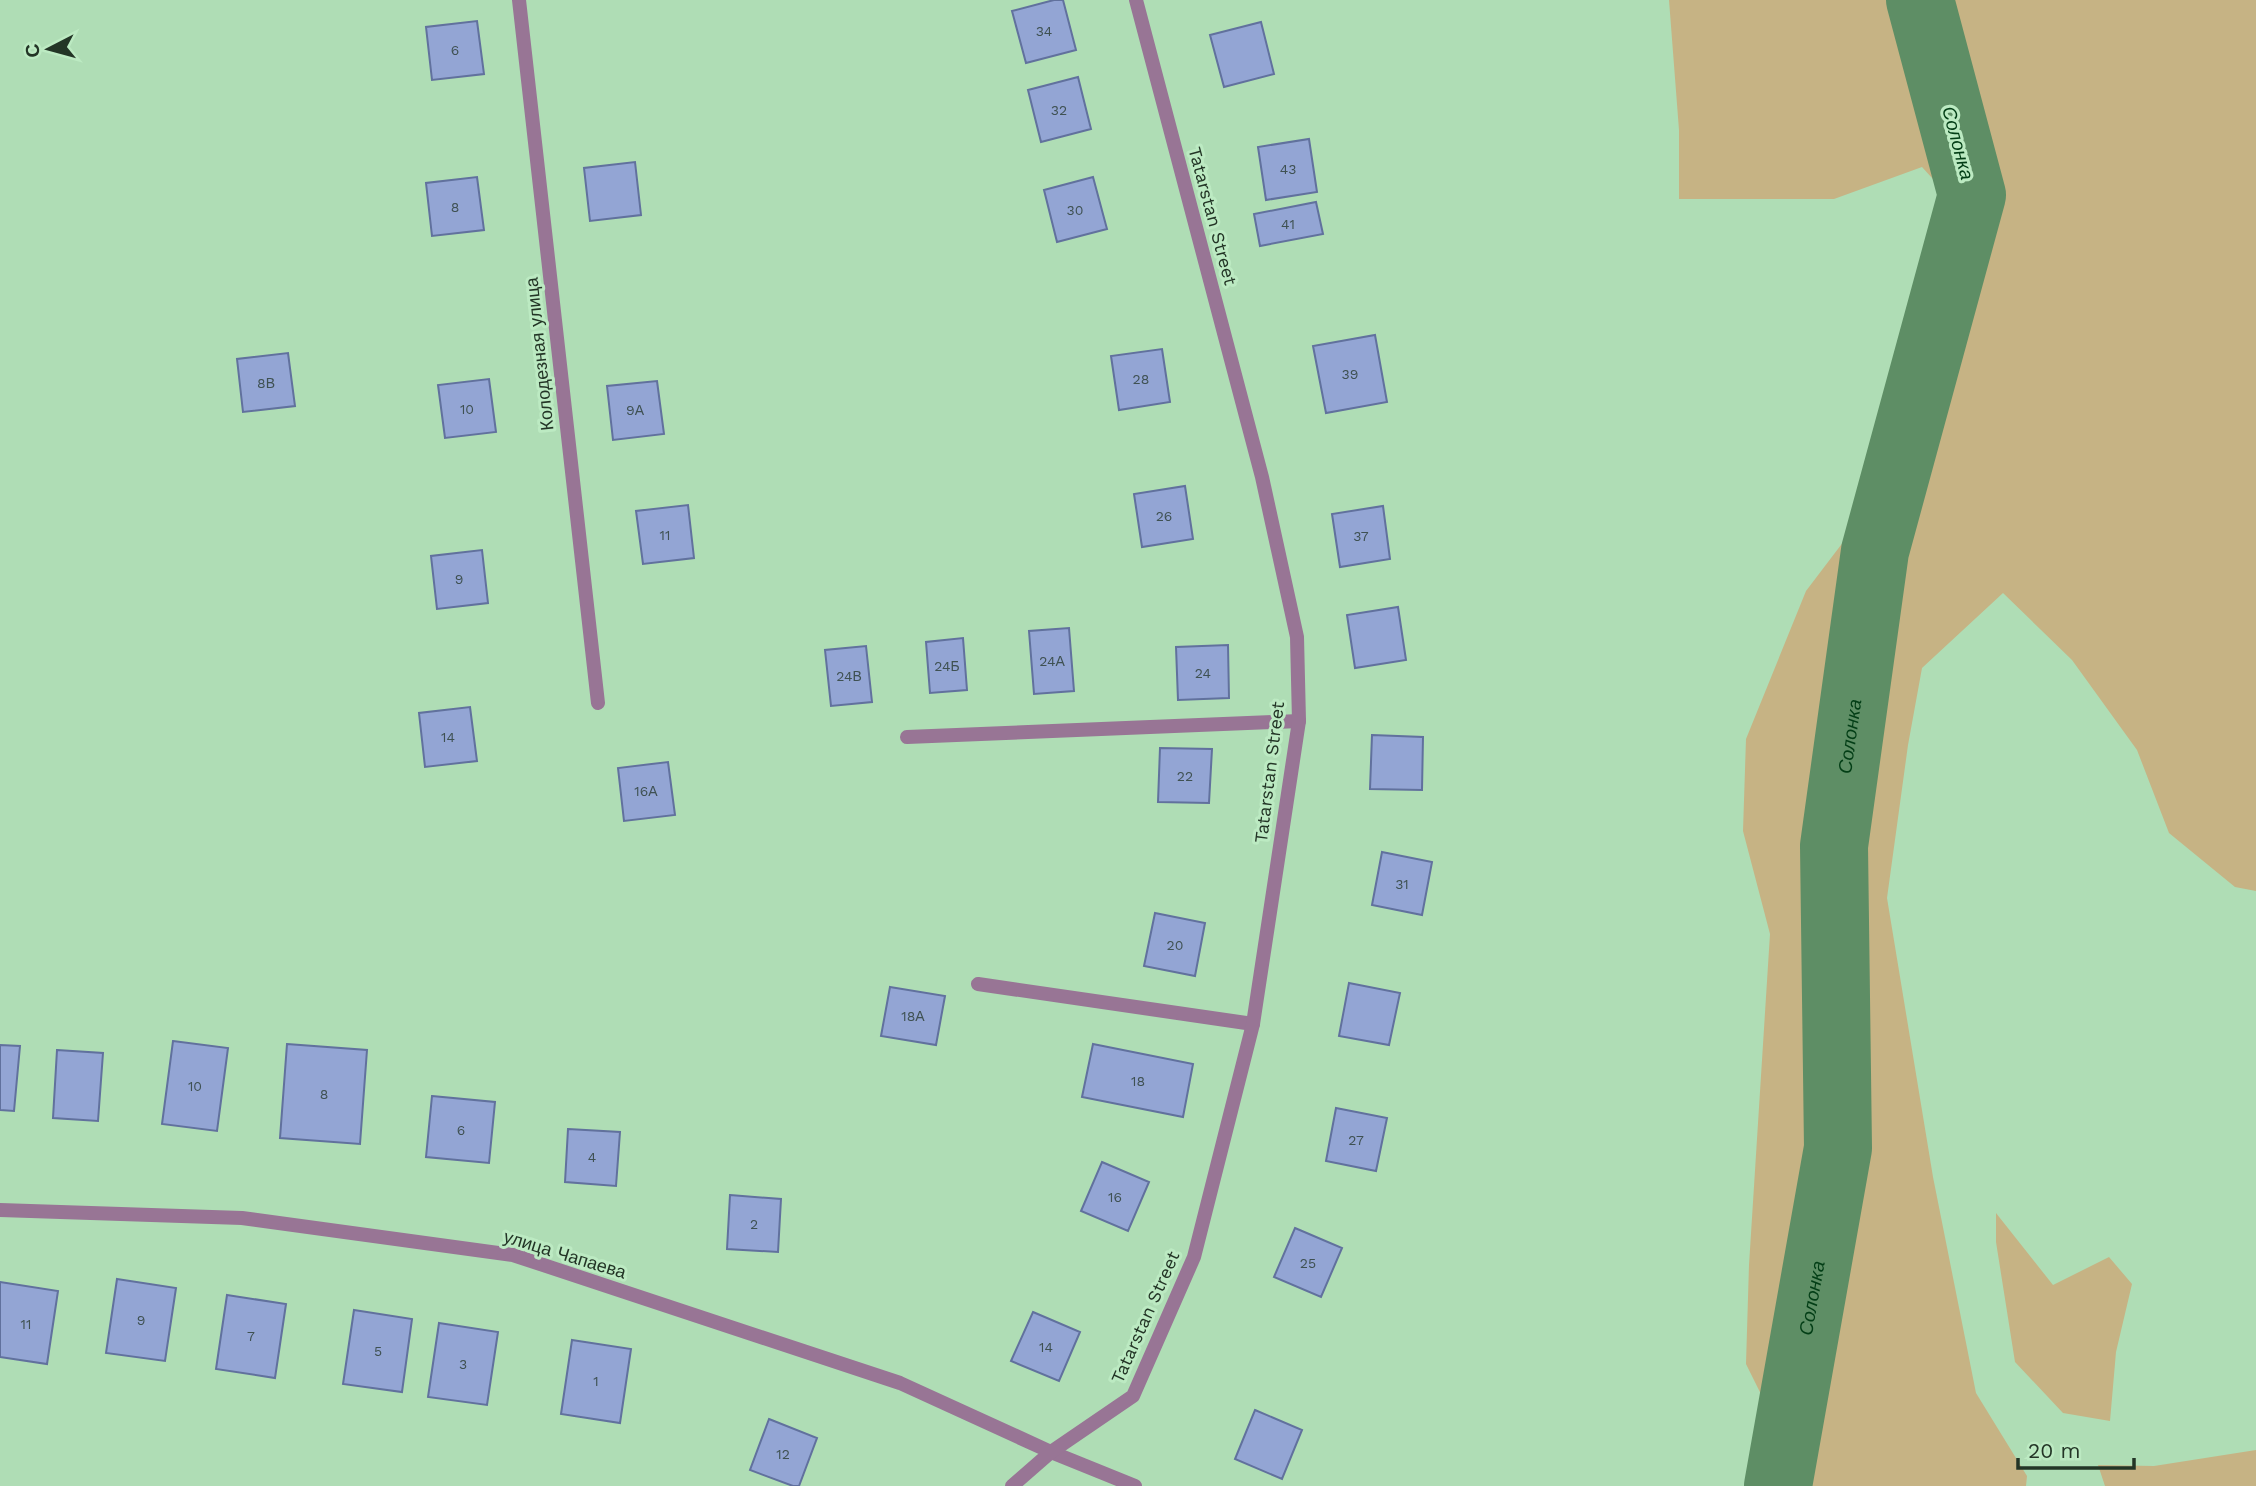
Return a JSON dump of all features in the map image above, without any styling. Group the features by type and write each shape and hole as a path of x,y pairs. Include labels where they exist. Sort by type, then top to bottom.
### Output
{"street":[{"name":"Колодезная улица","path":"519,0 598,703"},
{"name":"Tatarstan Street","path":"1012,1486 1051,1452 1133,1396 1194,1257 1253,1024 1299,721 1297,637 1262,477 1136,0"},
{"path":"907,737 1299,721"},
{"path":"978,984 1253,1024"},
{"name":"улица Чапаева","path":"0,1210 242,1218 513,1255 900,1382 1051,1452 1135,1486"}],"shaded area":[{"path":"1669,0 2256,0 2256,891 2235,887 2169,833 2137,750 2072,660 2003,593 1922,668 1908,745 1887,898 1933,1177 1976,1393 2027,1476 2026,1486 1804,1486 1805,1483 1746,1364 1749,1265 1770,934 1743,831 1746,739 1806,591 1904,462 1936,357 1963,212 1922,167 1834,199 1679,199 1679,130"},
{"path":"1996,1213 2053,1285 2109,1257 2132,1284 2116,1352 2110,1421 2063,1413 2015,1362 1996,1242"},
{"path":"2256,1450 2256,1486 2105,1486 2098,1465 2154,1466"}],"building":[{"path":"1063,0 1076,50 1026,63 1012,11"},
{"path":"477,21 484,74 432,80 426,27"},
{"path":"1261,22 1274,74 1224,87 1210,35"},
{"path":"1078,77 1091,129 1041,142 1028,90"},
{"path":"1309,139 1317,192 1266,200 1258,147"},
{"path":"635,162 641,215 590,221 584,168"},
{"path":"477,177 484,230 432,236 426,183"},
{"path":"1093,177 1107,229 1057,242 1044,190"},
{"path":"1316,202 1323,234 1260,246 1254,214"},
{"path":"1375,335 1387,402 1326,413 1313,346"},
{"path":"1162,349 1170,402 1119,410 1111,356"},
{"path":"288,353 295,406 243,412 237,359"},
{"path":"489,379 496,432 445,438 438,385"},
{"path":"657,381 664,434 613,440 607,386"},
{"path":"1185,486 1193,539 1142,547 1134,494"},
{"path":"688,505 694,558 643,564 636,511"},
{"path":"1383,506 1390,559 1340,567 1332,514"},
{"path":"482,550 488,603 437,609 431,556"},
{"path":"1398,607 1406,660 1355,668 1347,615"},
{"path":"1069,628 1074,691 1034,694 1029,631"},
{"path":"963,638 967,690 930,693 926,642"},
{"path":"1228,645 1229,698 1178,700 1176,647"},
{"path":"866,646 872,702 831,706 825,650"},
{"path":"470,707 477,761 425,767 419,713"},
{"path":"1372,735 1423,737 1422,790 1370,789"},
{"path":"1160,748 1212,749 1209,803 1158,802"},
{"path":"668,762 675,815 624,821 618,768"},
{"path":"1382,852 1432,862 1422,915 1372,905"},
{"path":"1155,913 1205,923 1195,976 1144,966"},
{"path":"1349,983 1400,993 1389,1045 1339,1036"},
{"path":"890,987 945,996 936,1045 881,1036"},
{"path":"173,1041 228,1048 217,1131 162,1124"},
{"path":"287,1044 367,1050 360,1144 280,1138"},
{"path":"1093,1044 1193,1064 1183,1117 1082,1097"},
{"path":"0,1045 20,1046 14,1111 0,1110"},
{"path":"57,1050 103,1053 98,1121 53,1118"},
{"path":"432,1096 495,1102 489,1163 426,1157"},
{"path":"1336,1108 1387,1118 1376,1171 1326,1161"},
{"path":"568,1129 620,1132 616,1186 565,1182"},
{"path":"1102,1162 1149,1182 1128,1231 1081,1211"},
{"path":"730,1195 781,1199 778,1252 727,1249"},
{"path":"1295,1228 1342,1248 1321,1297 1274,1277"},
{"path":"117,1279 176,1288 165,1361 106,1353"},
{"path":"0,1282 58,1291 47,1364 0,1357"},
{"path":"227,1295 286,1304 275,1378 216,1369"},
{"path":"354,1310 412,1319 402,1392 343,1384"},
{"path":"1033,1312 1080,1332 1059,1381 1011,1361"},
{"path":"439,1323 498,1332 487,1405 428,1397"},
{"path":"572,1340 631,1349 620,1423 561,1414"},
{"path":"1255,1410 1302,1430 1282,1479 1235,1459"},
{"path":"769,1419 817,1438 799,1486 750,1470"}],"waterway":[{"name":"Солонка","path":"1778,1486 1838,1148 1834,846 1875,551 1972,195 1920,0"}]}
